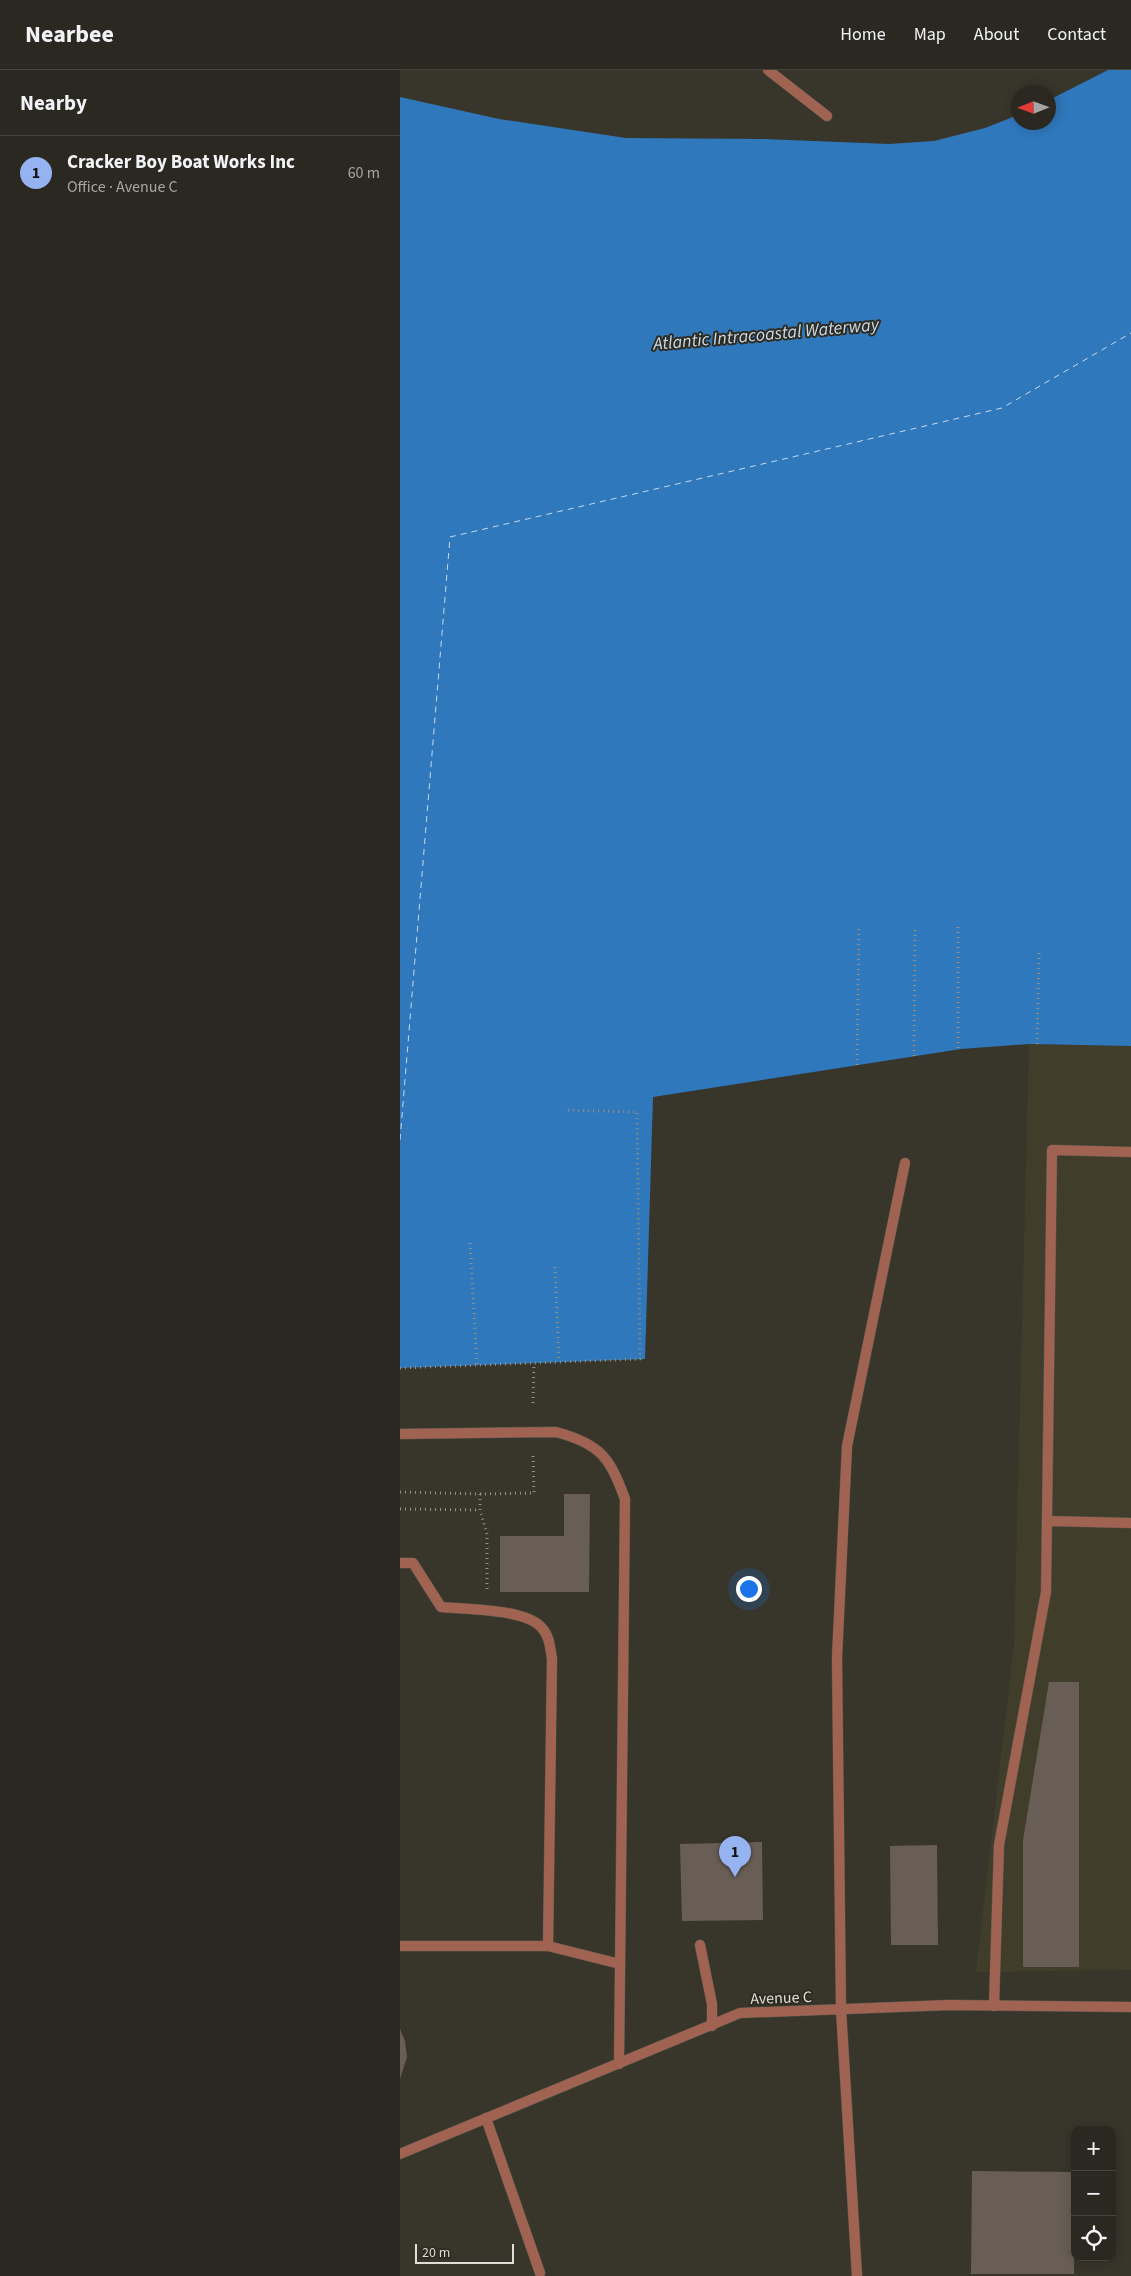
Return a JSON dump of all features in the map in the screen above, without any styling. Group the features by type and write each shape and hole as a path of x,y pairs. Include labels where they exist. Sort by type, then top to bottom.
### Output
{"street":[{"path":"768,70 826,116"},
{"path":"994,2006 999,1845 1046,1592 1052,1150 1131,1152"},
{"path":"857,2276 840,2009 837,1658 847,1446 905,1163"},
{"path":"400,1434 556,1432 576,1437 593,1446 613,1467 625,1499 619,2064"},
{"path":"1047,1521 1131,1522"},
{"path":"400,1563 413,1563 440,1607 518,1615 541,1626 550,1641 552,1660 548,1946"},
{"path":"700,1945 712,2004 712,2026"},
{"path":"400,1946 548,1946 620,1964"},
{"name":"Avenue C","path":"400,2154 740,2013 994,2006 1131,2006"},
{"path":"486,2118 540,2273"}],"path":[{"path":"857,1065 859,925"},
{"path":"914,1056 915,926"},
{"path":"958,927 958,1049"},
{"path":"1037,1044 1039,952"},
{"path":"400,1368 640,1360 637,1112 564,1110"},
{"path":"470,1243 477,1364"},
{"path":"555,1267 559,1362"},
{"path":"533,1403 534,1363"},
{"path":"400,1492 534,1493 533,1450"},
{"path":"480,1494 480,1510 487,1534 486,1612"},
{"path":"400,1509 480,1510"}],"shaded area":[{"path":"1029,1044 1131,1046 1131,1970 976,1972 1014,1645"}],"water":[{"name":"Atlantic Intracoastal Waterway","path":"1108,70 1131,70 1131,1046 1029,1044 961,1049 653,1097 645,1359 400,1368 400,97 499,119 626,138 763,139 889,144 934,141 985,128 1011,118 1011,130 1056,130 1056,96"}],"building":[{"path":"564,1494 590,1494 589,1592 500,1592 500,1536 564,1536"},
{"path":"1049,1682 1079,1682 1079,1967 1023,1967 1023,1840"},
{"path":"762,1842 763,1920 682,1921 680,1844"},
{"path":"937,1845 938,1945 891,1945 890,1846"},
{"path":"400,2029 405,2041 407,2057 400,2079"},
{"path":"972,2171 1071,2172 1071,2261 1074,2261 1074,2274 971,2274"}],"ferry route":[{"path":"400,1140 450,537 1002,408 1131,333"}],"place":[{"name":"Cracker Boy Boat Works Inc","path":"735,1877"}]}
